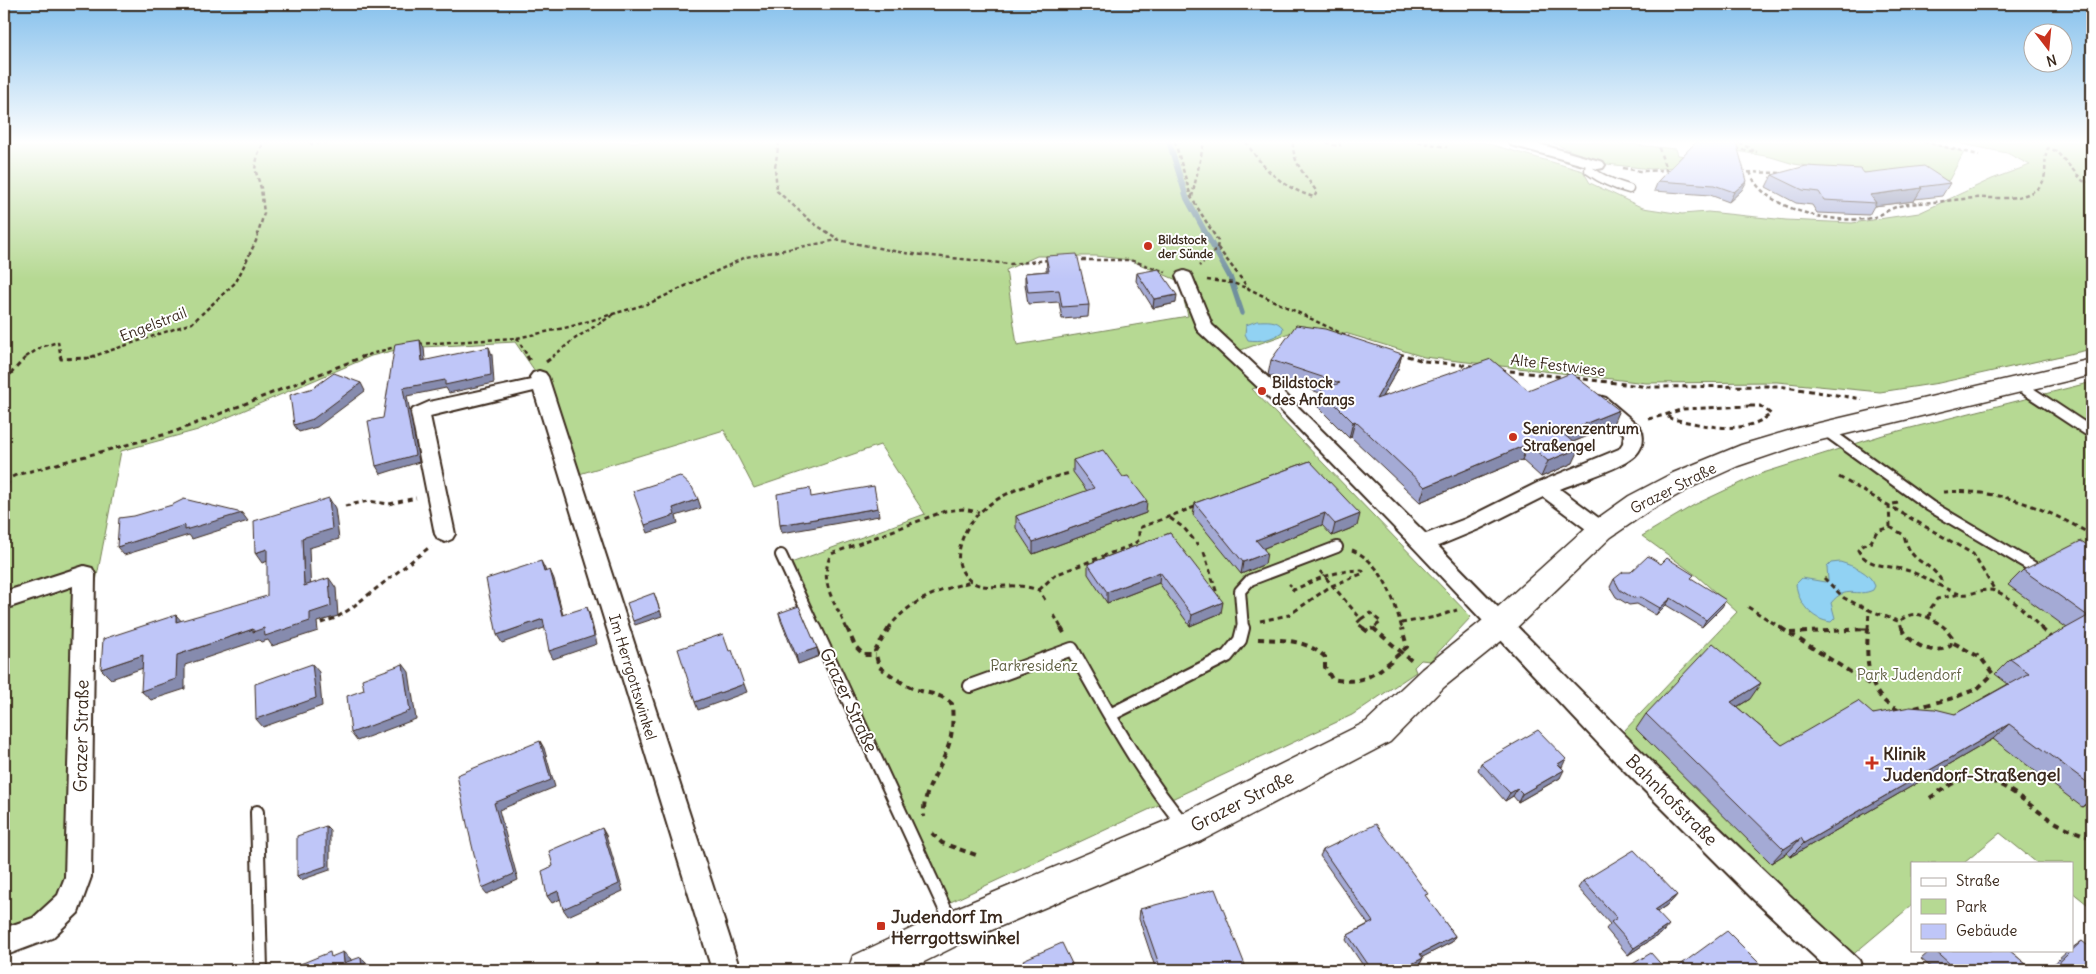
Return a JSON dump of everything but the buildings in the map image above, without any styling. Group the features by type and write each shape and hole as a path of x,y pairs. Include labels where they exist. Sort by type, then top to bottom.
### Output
{"main road":[{"name":"Grazer Straße","path":"867,970 953,928 1188,829 1378,732 1433,678 1489,614 1617,517 1658,493 1701,473 1773,444 2016,383 2092,367"}],"street":[{"path":"1184,276 1204,327 1269,388 1423,544 1489,614"},
{"path":"444,534 420,413 429,408 540,380"},
{"name":"Im Herrgottswinkel","path":"540,380 726,970"},
{"path":"1423,544 1472,524 1544,488 1622,456 1632,449 1633,432 1599,402"},
{"path":"1544,488 1601,530"},
{"name":"Grazer Straße","path":"4,600 84,574 78,877 68,904 42,928 4,942"},
{"name":"Bahnhofstraße","path":"1489,614 1751,878 1849,970"}],"lane":[{"path":"1623,187 1629,189"},
{"path":"2016,383 2092,433"},
{"path":"1825,430 1849,449 1960,525 2033,566"},
{"path":"1110,715 1227,656 1238,646 1244,631 1240,591 1250,580 1337,547"},
{"name":"Grazer Straße","path":"781,555 953,928"},
{"path":"970,686 1072,649 1110,715 1166,805 1188,829"},
{"path":"257,812 261,970"}],"path":[{"name":"Engelstrail","path":"4,381 25,356 46,343 58,342 60,359 88,358 192,323 236,282 256,241 264,213 261,187"},
{"path":"777,187 777,191 812,223 838,240"},
{"path":"1188,187 1191,197 1218,241 1217,249 1210,256"},
{"path":"1191,197 1193,187"},
{"path":"1289,187 1300,194 1314,197 1317,192 1314,187"},
{"path":"1759,187 1784,204 1812,215 1847,219 1872,218 1886,213 1892,208 1948,201 2010,198 2027,194 2038,187"},
{"path":"1885,202 1892,208"},
{"path":"413,344 517,338 569,327 621,310 650,303 746,257 838,240 904,253 1010,264 1054,260"},
{"path":"1217,249 1249,289"},
{"path":"1073,260 1130,260 1184,276"},
{"path":"1232,282 1267,296 1353,338"},
{"path":"540,380 547,359 621,310"},
{"path":"517,338 540,380"},
{"path":"4,481 174,432 356,359 403,344"},
{"path":"1398,354 1424,361 1480,367"},
{"name":"Alte Festwiese","path":"1500,370 1649,387 1779,386 1886,403 1897,412"},
{"path":"1629,428 1648,419 1683,409 1760,406 1771,414 1762,421 1729,429 1672,419 1664,415"},
{"path":"1045,600 1039,590 1021,586 983,586 972,582 963,572 957,559 962,538 972,519 979,512 1007,494 1047,479 1070,473"},
{"path":"1839,477 1972,554 1994,590"},
{"path":"1889,505 1955,490 1982,492 2018,501 2071,522 2092,535"},
{"path":"345,506 368,502 389,504 436,492"},
{"path":"1889,505 1890,527"},
{"path":"1039,590 1055,575 1134,544 1139,540 1139,528 1197,506"},
{"path":"876,655 864,655 856,646 825,581 825,567 831,554 945,511 963,508 979,512"},
{"path":"1170,517 1184,528 1198,545"},
{"path":"1940,585 1941,580 1938,575 1911,554 1907,548 1904,535 1890,527 1878,531 1871,542 1863,545 1858,550 1859,554 1871,564 1911,571 1940,585 1960,594"},
{"path":"321,623 336,618 350,609 444,534"},
{"path":"1204,552 1218,598 1226,615 1241,638 1287,640 1316,647 1325,657 1325,668 1332,680 1354,684 1368,678 1389,664 1407,647 1401,623 1382,575 1372,562 1356,550 1337,547"},
{"path":"1307,558 1362,619"},
{"path":"1243,623 1290,615 1332,586 1364,572 1352,569 1325,576 1294,590 1289,586 1317,567"},
{"path":"1825,579 1844,598 1900,622 1904,633 1924,647 1940,651 1946,650 1952,642"},
{"path":"925,820 923,806 925,795 949,746 953,716 952,704 947,699 912,688 889,674 879,667 875,651 906,608 933,594 972,582"},
{"path":"1929,617 1931,608 1937,599 1967,594 1978,590 1994,590 2005,594 2030,620 2057,643"},
{"path":"1748,606 1874,688"},
{"path":"1870,610 1867,629 1870,670 1874,688 1878,697 1886,706 1897,710 1904,709"},
{"path":"1370,613 1381,622 1368,632 1356,623 1362,619 1370,613"},
{"path":"1401,623 1436,616 1489,614"},
{"path":"1900,622 1903,618 1913,614 1929,617 1948,631 1952,642 1981,658 1993,674 1977,690 1911,708"},
{"path":"1373,628 1433,678"},
{"path":"1790,633 1867,629"},
{"path":"1930,798 1945,787 1965,778 1978,778 2005,788 2052,821 2076,833 2092,838"},
{"path":"929,827 942,843 976,855"}],"green space":[{"name":"Parkresidenz","path":"4,187 1599,187 1643,208 1682,214 1708,212 1786,220 1852,223 1919,213 1974,187 2092,187 2092,349 1939,383 1880,392 1777,382 1646,383 1424,357 1345,333 1322,334 1295,331 1227,355 1259,387 1252,389 1471,617 1430,661 1421,660 1414,667 1416,672 1352,715 942,906 791,563 925,514 880,445 754,488 724,430 576,475 539,377 515,342 404,348 371,356 198,430 121,451 81,660 68,881 58,905 36,923 4,935 4,501 10,482 4,485","holes":["1037,256 1096,256 1130,260 1179,281 1188,316 1017,345 1006,270"]},
{"name":"Park Judendorf","path":"2092,382 2092,908 2074,894 2074,862 2036,862 2000,833 1965,862 1911,862 1911,906 1850,957 1771,882 1623,732 1737,612 1697,576 1642,536 1694,505 1760,474 1883,435"}],"water":[{"path":"1257,321 1278,323 1283,328 1282,332 1266,339 1248,340 1245,334 1246,325"},
{"path":"1840,562 1865,573 1875,586 1873,590 1867,592 1847,593 1836,597 1831,603 1835,618 1831,622 1824,621 1812,614 1803,604 1796,584 1802,578 1825,582 1828,580 1827,567 1831,563"}],"waterway":[{"path":"1183,187 1187,199 1230,277 1242,313"}],"place":[{"name":"Bildstock der Sünde","path":"1148,246"},
{"name":"Bildstock des Anfangs","path":"1262,391"},
{"name":"Seniorenzentrum Straßengel","path":"1513,437"},
{"name":"Klinik Judendorf-Straßengel","path":"1872,763"},
{"name":"Judendorf Im Herrgottswinkel","path":"881,926"}]}
